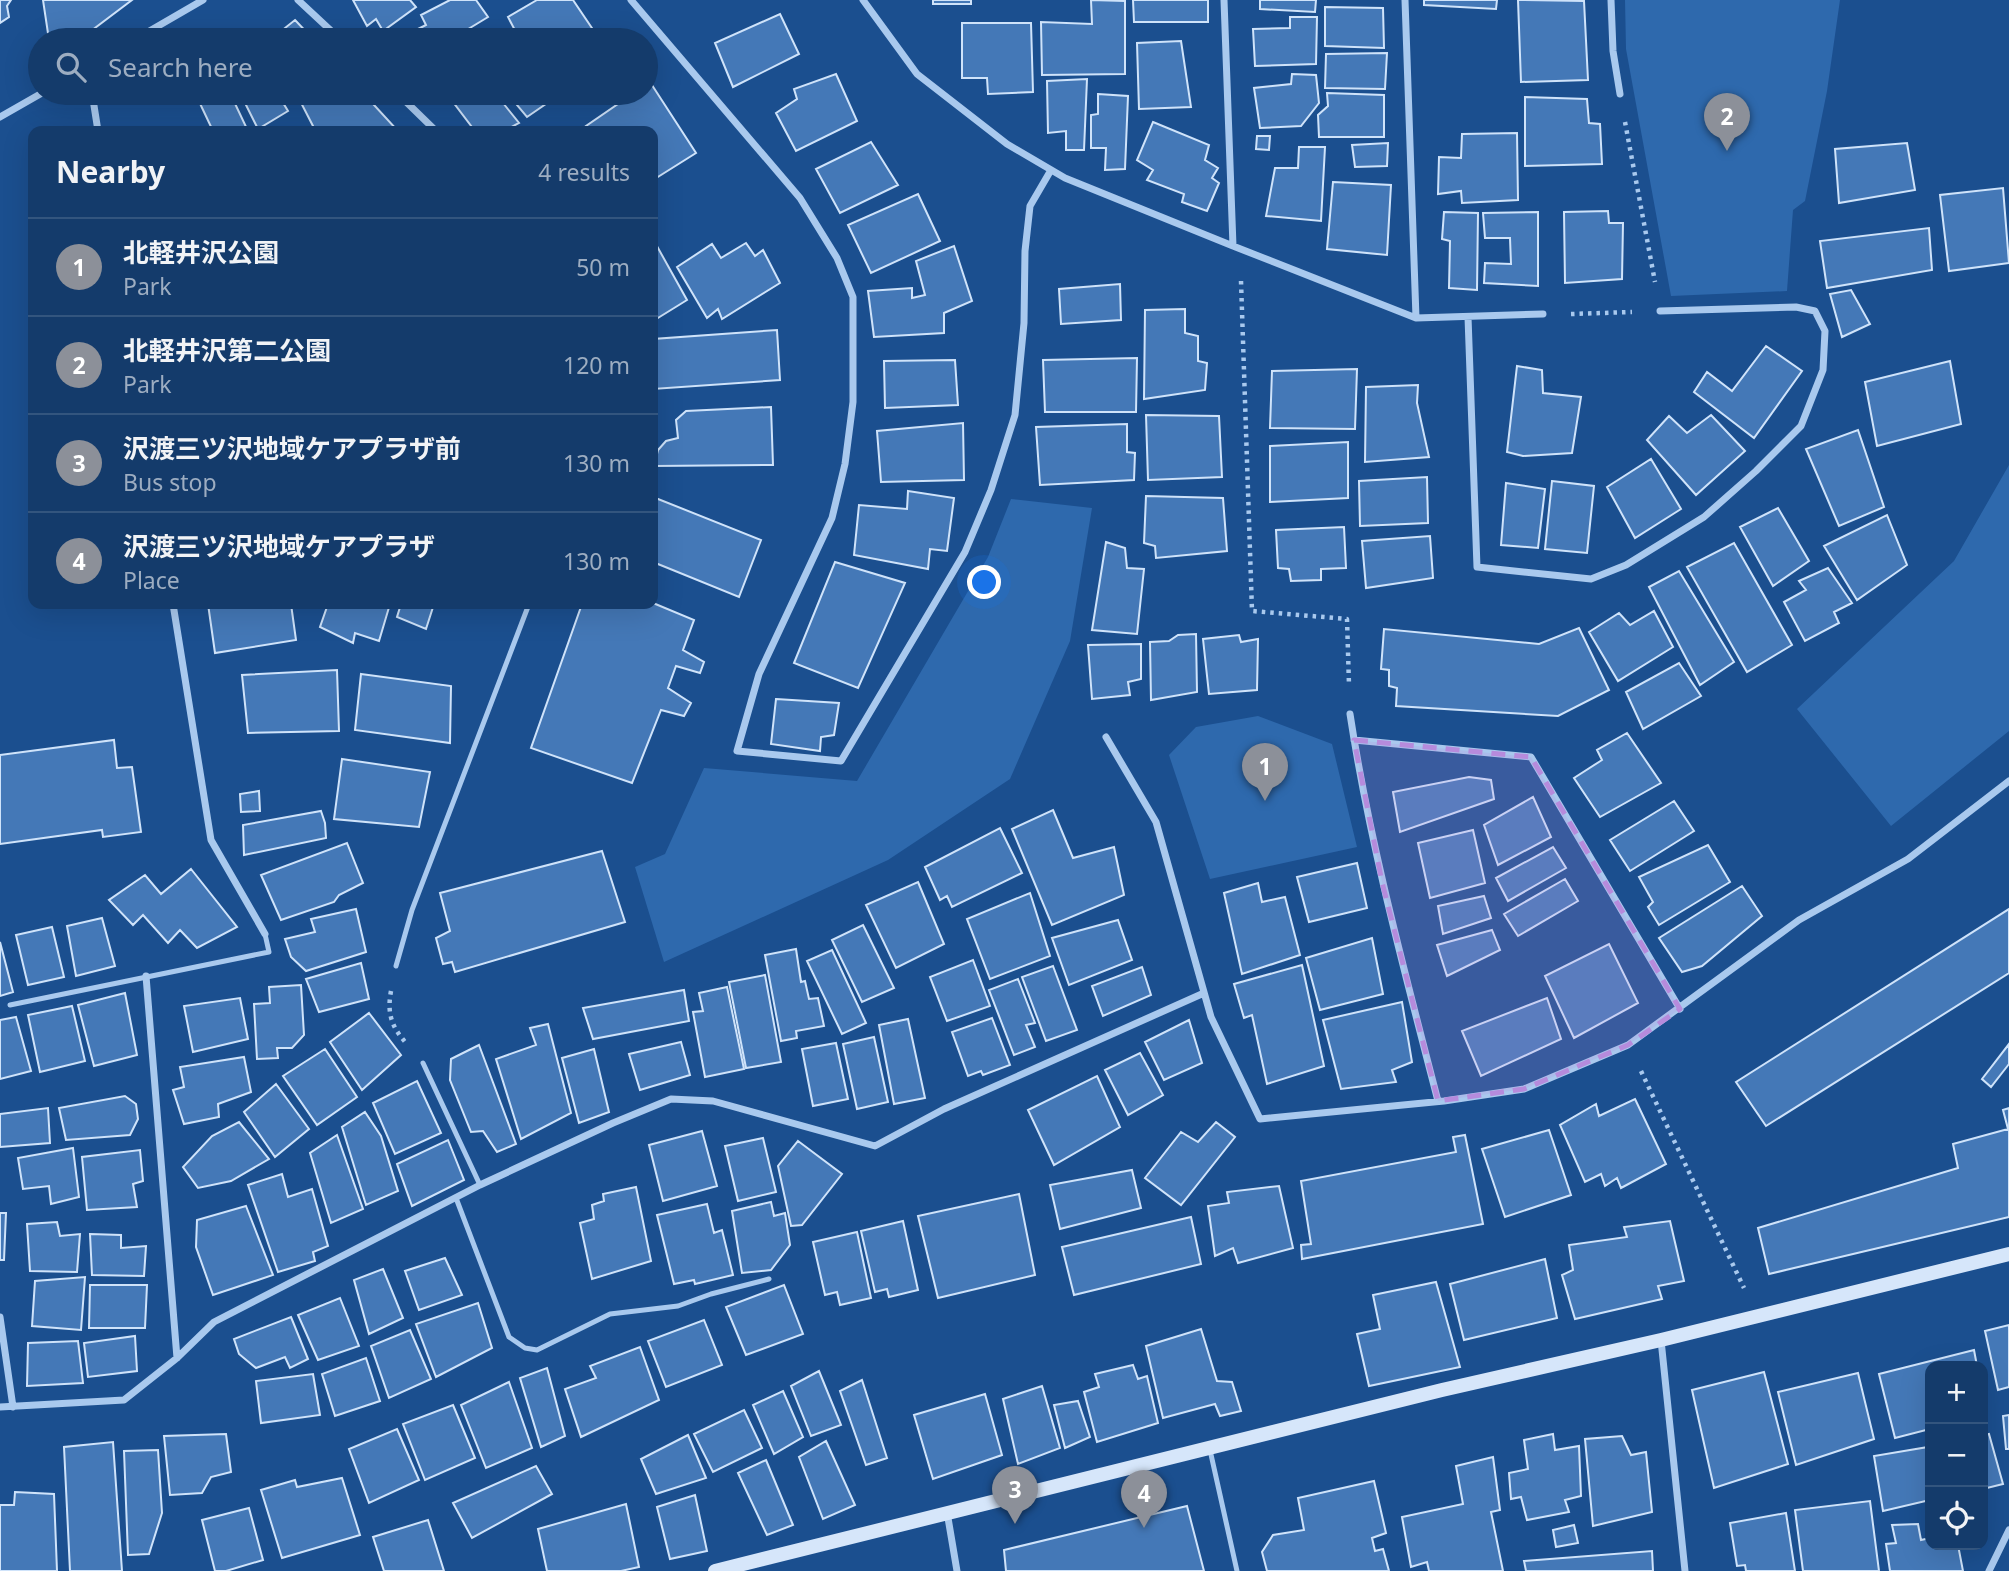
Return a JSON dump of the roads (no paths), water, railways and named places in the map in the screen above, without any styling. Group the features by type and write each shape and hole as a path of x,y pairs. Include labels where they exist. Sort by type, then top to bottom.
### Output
{"street":[{"path":"155,28 203,0"},
{"path":"298,0 328,28"},
{"path":"631,0 655,28"},
{"path":"863,0 917,75 1007,144 1065,178 1416,318 1543,314"},
{"path":"1224,0 1236,247"},
{"path":"1405,0 1416,318"},
{"path":"1611,0 1613,51 1620,94"},
{"path":"658,32 800,198 837,258 853,297 853,402 845,464 832,518 759,674 737,751 841,761 965,552 991,490 1015,415 1024,323 1025,251 1030,206 1051,170"},
{"path":"0,117 28,101"},
{"path":"94,105 97,126"},
{"path":"409,105 431,126"},
{"path":"1468,317 1477,567 1591,579 1626,565 1704,517 1756,471 1801,426 1823,370 1825,331 1815,312 1796,307 1660,311"},
{"path":"174,609 211,840 265,934"},
{"path":"1350,714 1358,772 1382,882 1438,1101"},
{"path":"1106,737 1156,822 1210,1017 1260,1119 1438,1101 1524,1089 1628,1045 1799,920 1908,859 2009,781"},
{"path":"1354,740 1531,757 1680,1009"},
{"path":"146,976 177,1358"},
{"path":"0,1407 124,1400 177,1358 214,1322 480,1185 612,1123 671,1099 713,1101 875,1146 944,1109 1204,993"},
{"path":"715,1571 947,1511 2009,1254"},
{"path":"0,1317 13,1406"},
{"path":"1661,1340 1685,1571"},
{"path":"947,1511 957,1571"},
{"path":"1989,1571 2009,1530"}],"lane":[{"path":"396,966 412,910 527,609"},
{"path":"10,1005 269,952 265,934"},
{"path":"423,1063 480,1185"},
{"path":"456,1198 509,1338 524,1348 537,1350 610,1314 678,1306 711,1294 769,1279"},
{"path":"1210,1447 1237,1571"}],"place":[{"name":"北軽井沢第二公園","path":"1727,151"},
{"name":"北軽井沢公園","path":"1265,801"},
{"name":"沢渡三ツ沢地域ケアプラザ前","path":"1015,1524"},
{"name":"沢渡三ツ沢地域ケアプラザ","path":"1144,1528"}]}
